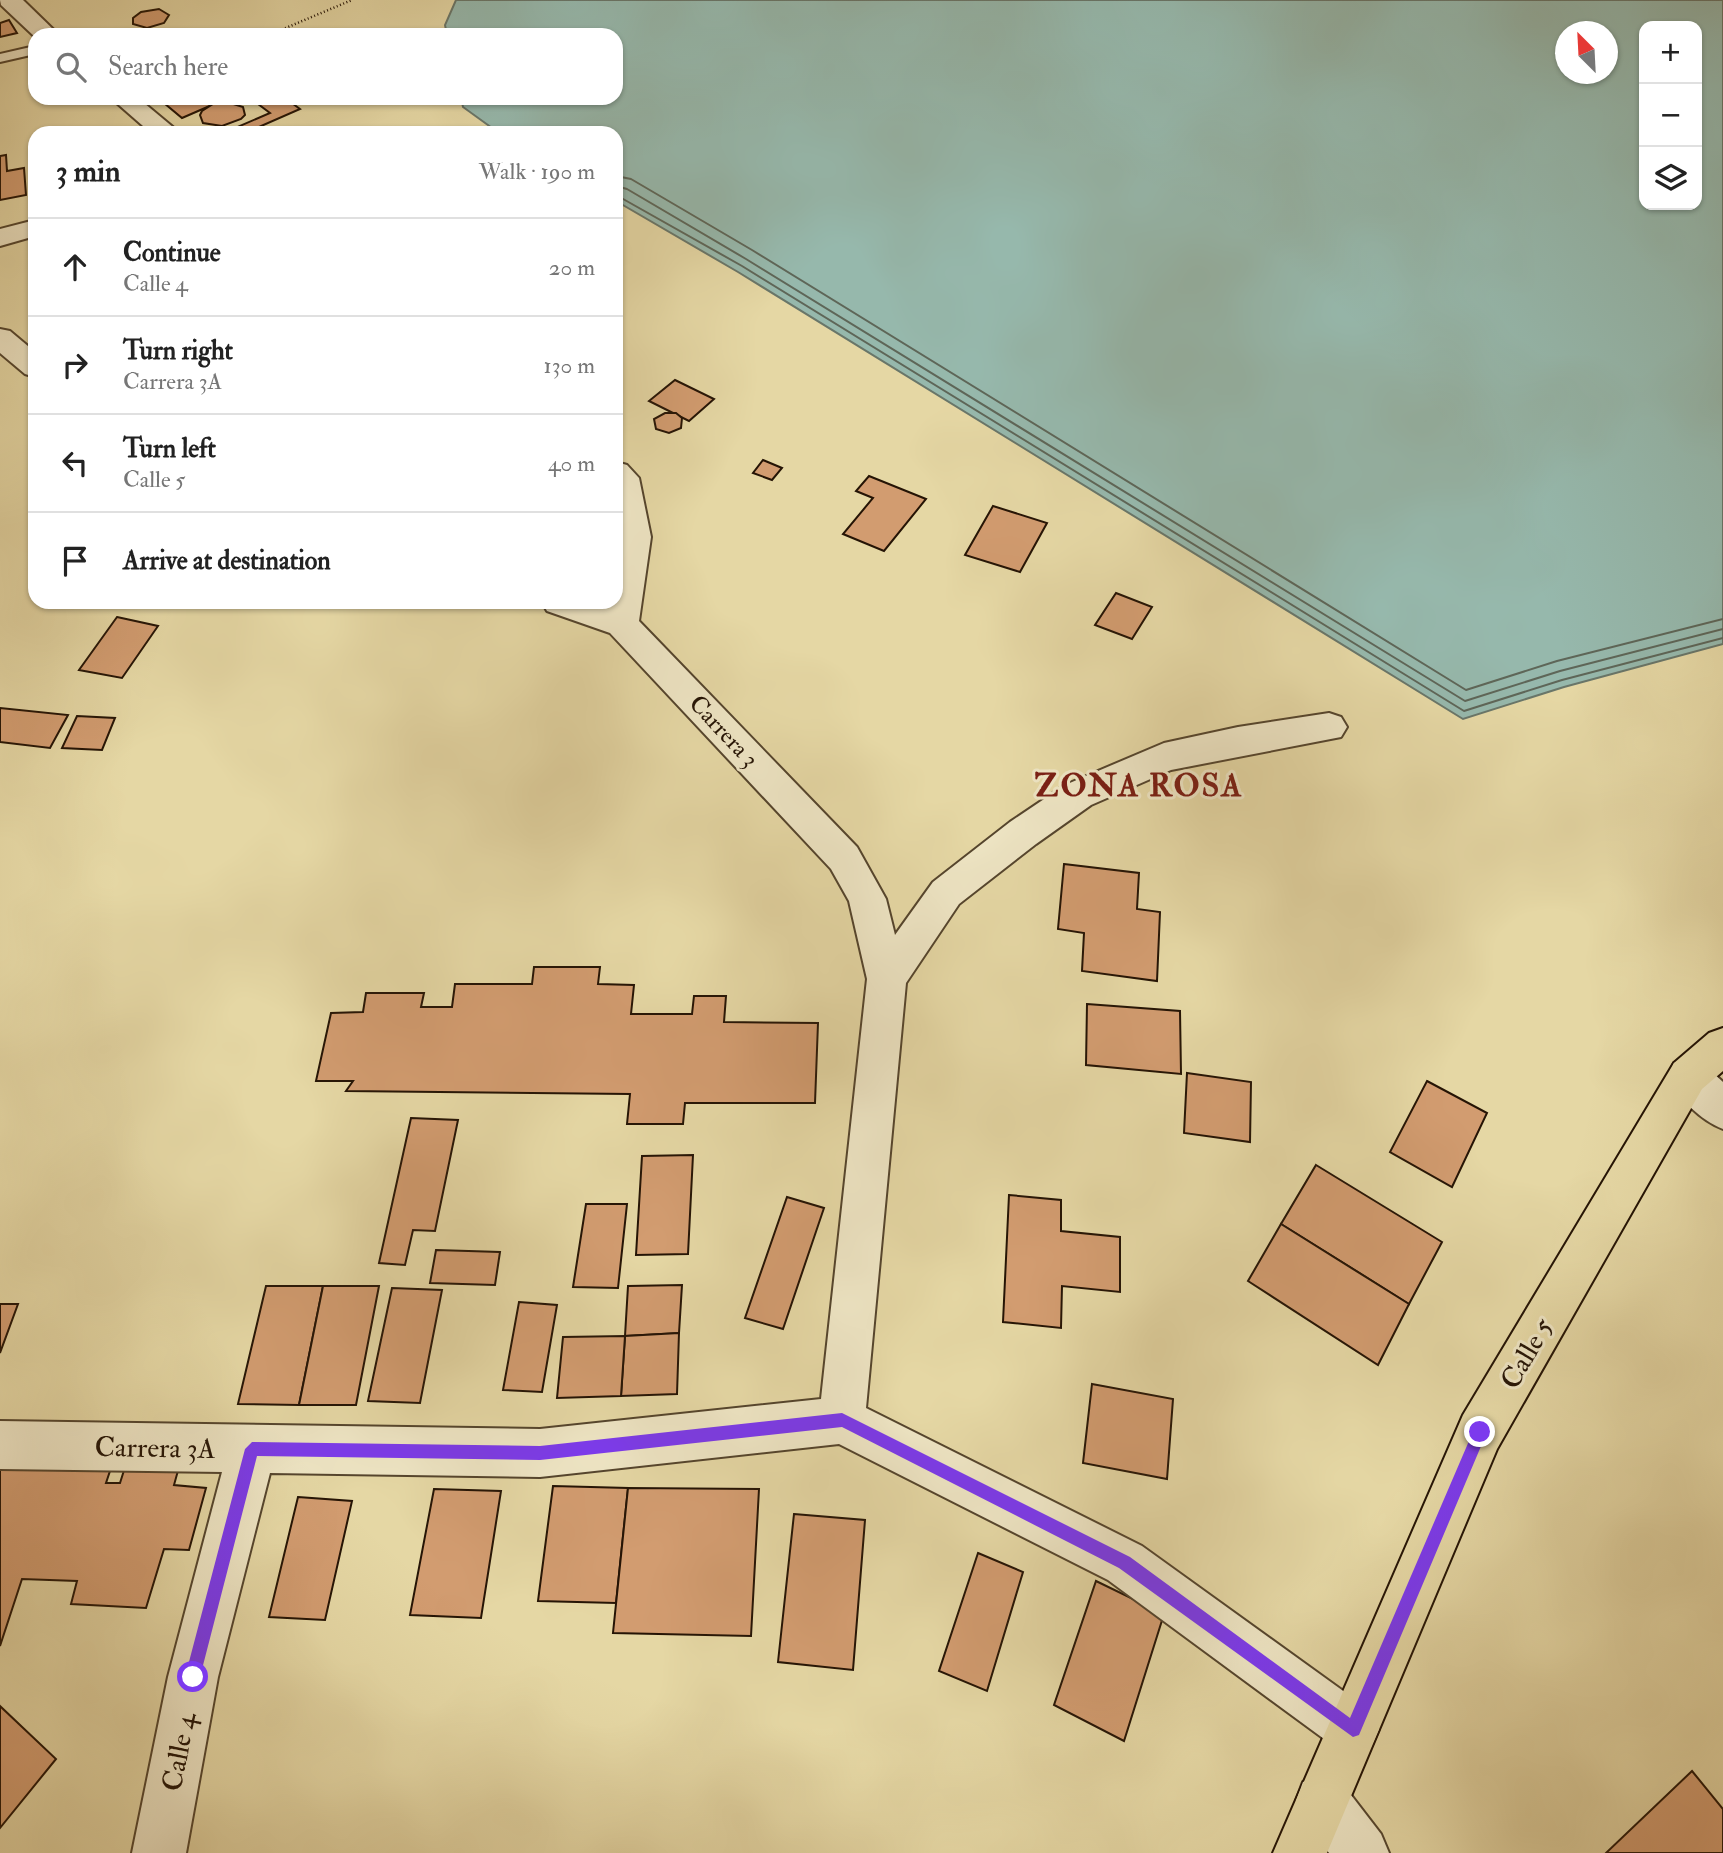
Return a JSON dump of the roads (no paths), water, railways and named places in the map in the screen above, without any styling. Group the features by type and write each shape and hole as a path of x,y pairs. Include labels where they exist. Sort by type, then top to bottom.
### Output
{"main road":[{"name":"Calle 5","path":"1300,1853 1480,1432 1688,1076 1723,1046"}],"street":[{"path":"9,0 39,28"},
{"path":"133,105 158,126"},
{"path":"0,238 28,230"},
{"path":"0,338 28,361"},
{"path":"579,609 622,624 635,537 623,483"},
{"name":"Carrera 3","path":"622,624 844,858 867,899 887,979"},
{"path":"1329,727 1238,741 1164,757 1078,795 1023,833 946,893 887,979 842,1420 1125,1563 1353,1729"},
{"path":"1688,1076 1723,1110"},
{"name":"Carrera 3A","path":"0,1445 540,1453 842,1420"},
{"name":"Calle 4","path":"159,1853 193,1677 252,1449"},
{"path":"1322,1801 1362,1853"}],"lane":[{"path":"0,58 28,52"}],"water":[{"path":"456,0 1723,0 1723,644 1564,687 1463,719 738,272 623,205 623,126 489,126 463,107 623,105 623,28 446,28 445,25"}],"district":[{"name":"ZONA ROSA","path":"1139,785"}]}
